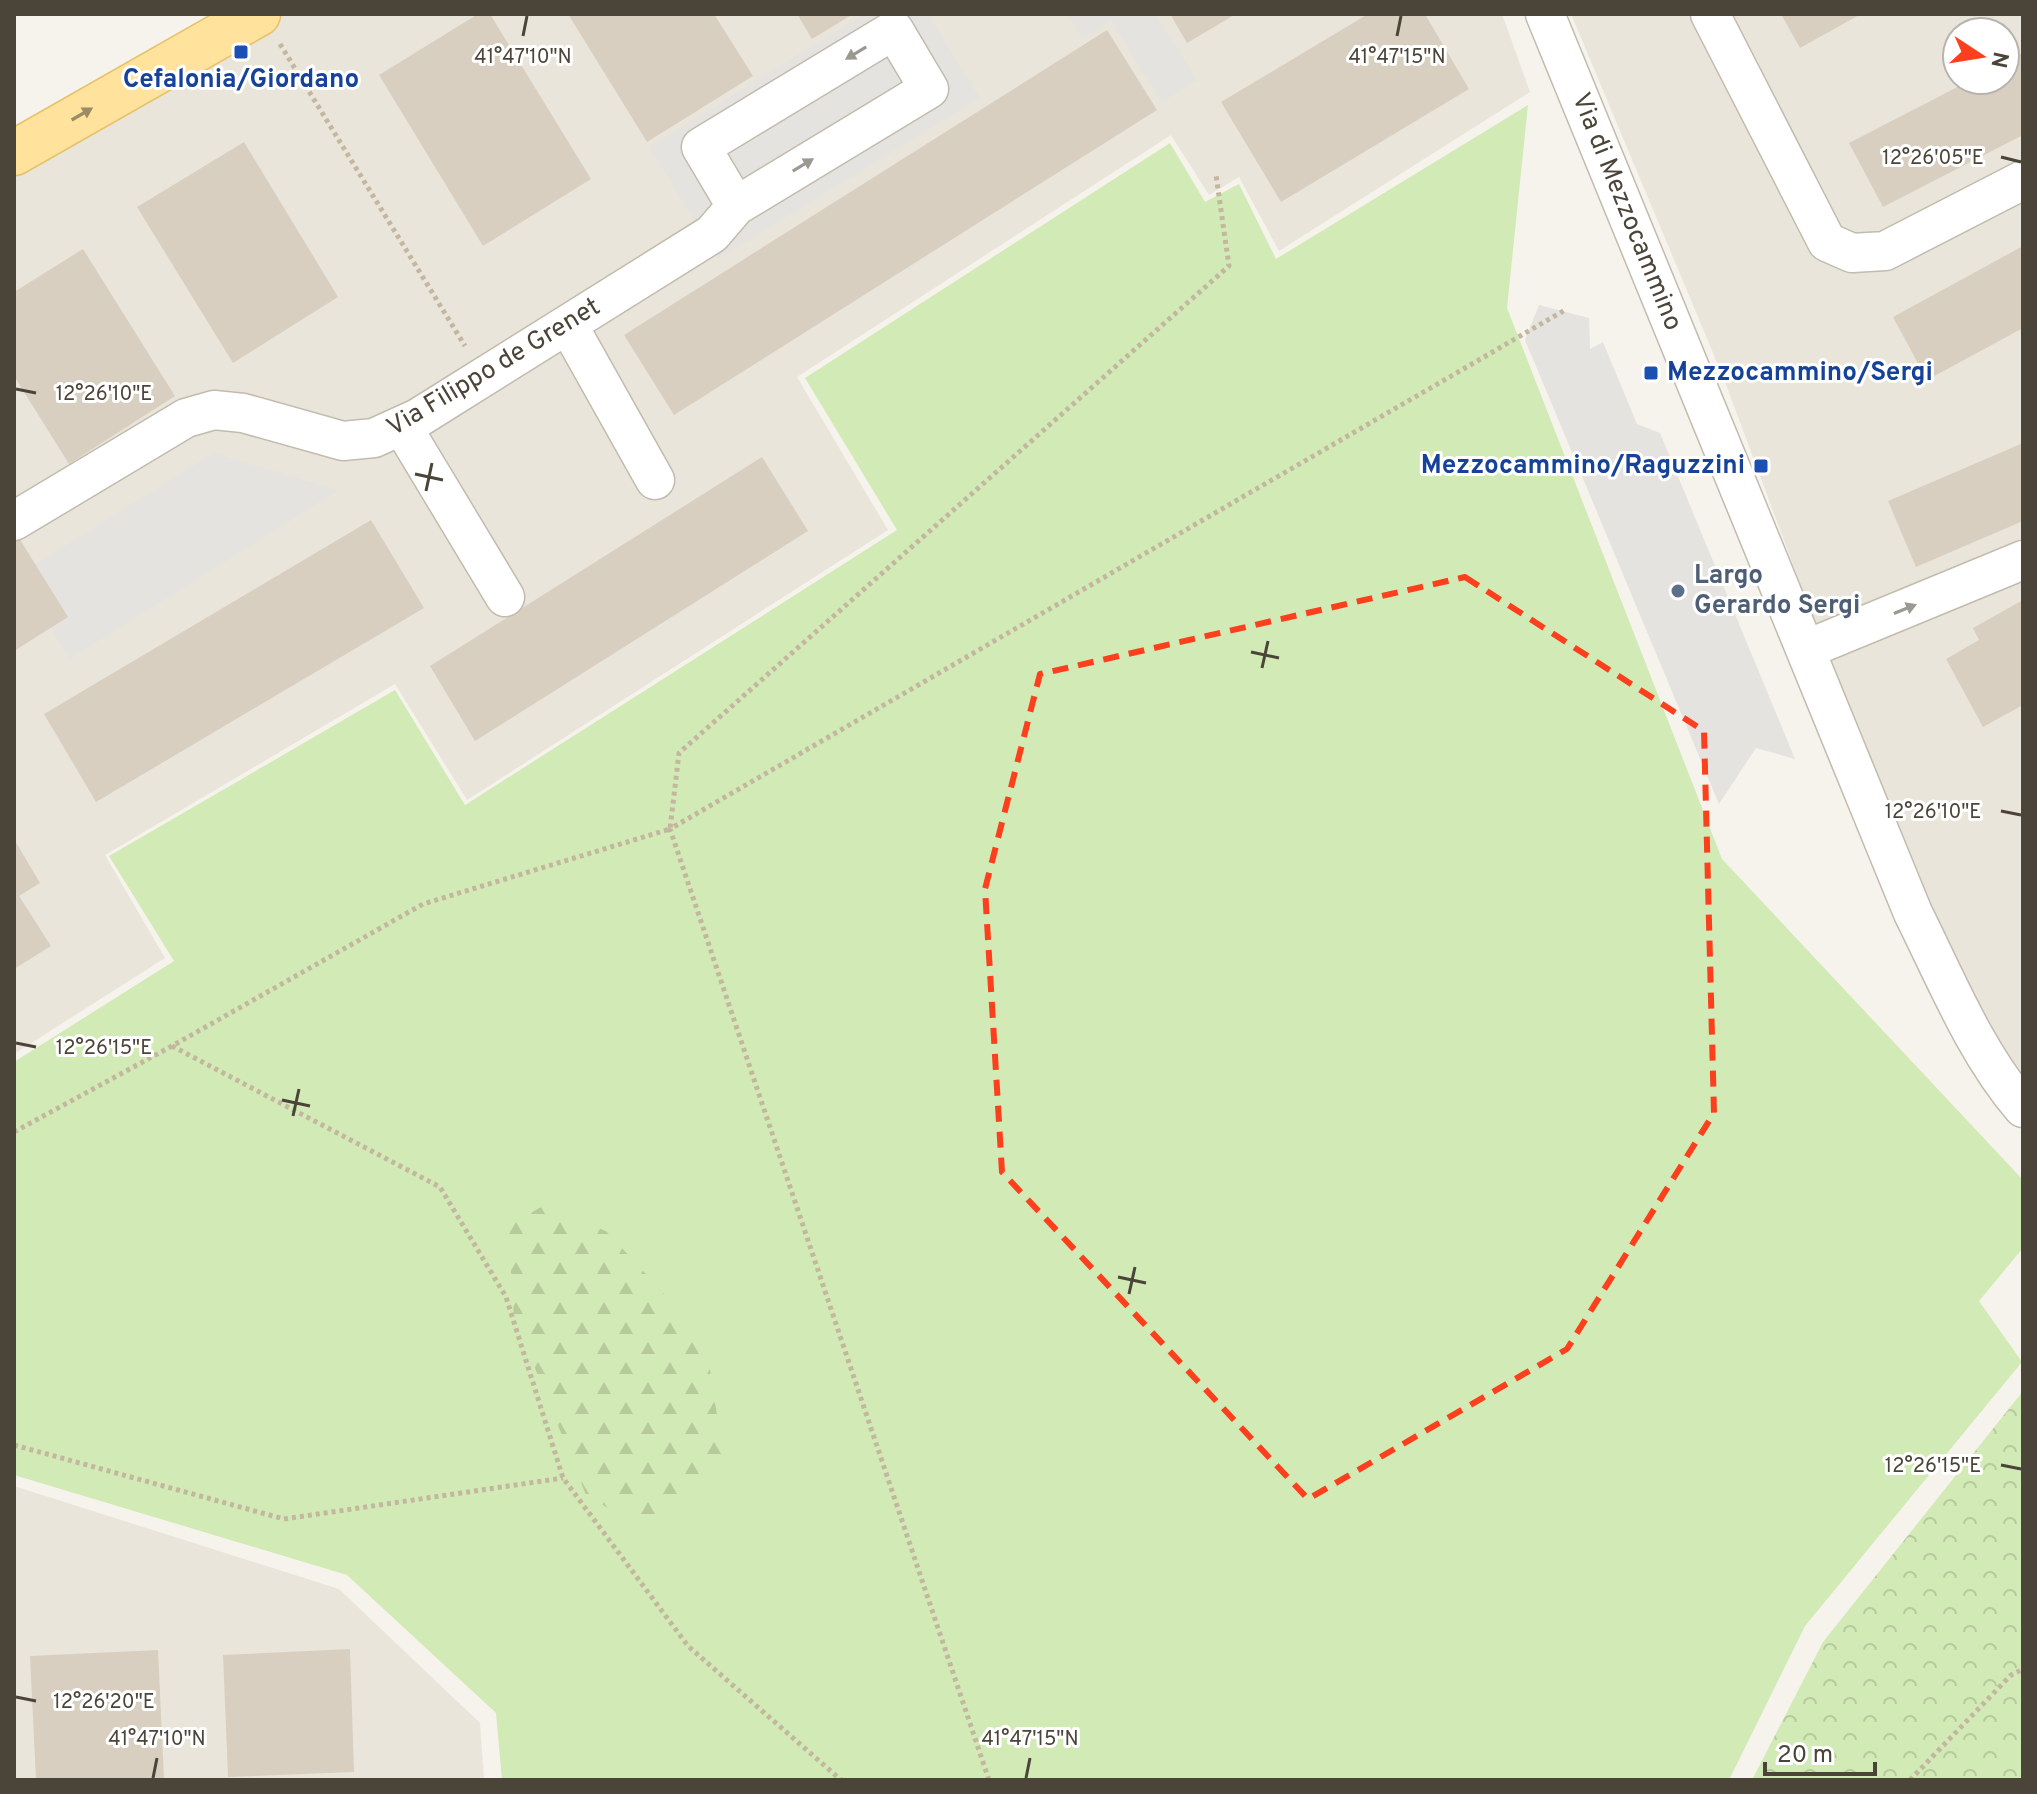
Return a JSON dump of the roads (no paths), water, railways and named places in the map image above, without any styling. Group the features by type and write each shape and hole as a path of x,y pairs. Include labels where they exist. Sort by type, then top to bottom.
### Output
{"main road":[{"path":"14,153 268,27"}],"street":[{"name":"Via di Mezzocammino","path":"1545,14 1913,913 1972,1031 2009,1092 2023,1108"},
{"path":"1710,14 1827,242 1852,253 1885,251 2023,180"},
{"name":"Via Filippo de Grenet","path":"14,521 186,418 214,410 243,413 343,441 374,438 418,418 712,234 736,206 929,89 894,30 701,147 736,206"},
{"path":"568,325 655,480"},
{"path":"402,426 505,597"},
{"path":"1807,649 2023,560"}],"place":[{"name":"Cefalonia/Giordano","path":"241,52"},
{"name":"Mezzocammino/Sergi","path":"1651,373"},
{"name":"Mezzocammino/Raguzzini","path":"1761,466"},
{"name":"Largo Gerardo Sergi","path":"1678,591"}]}
